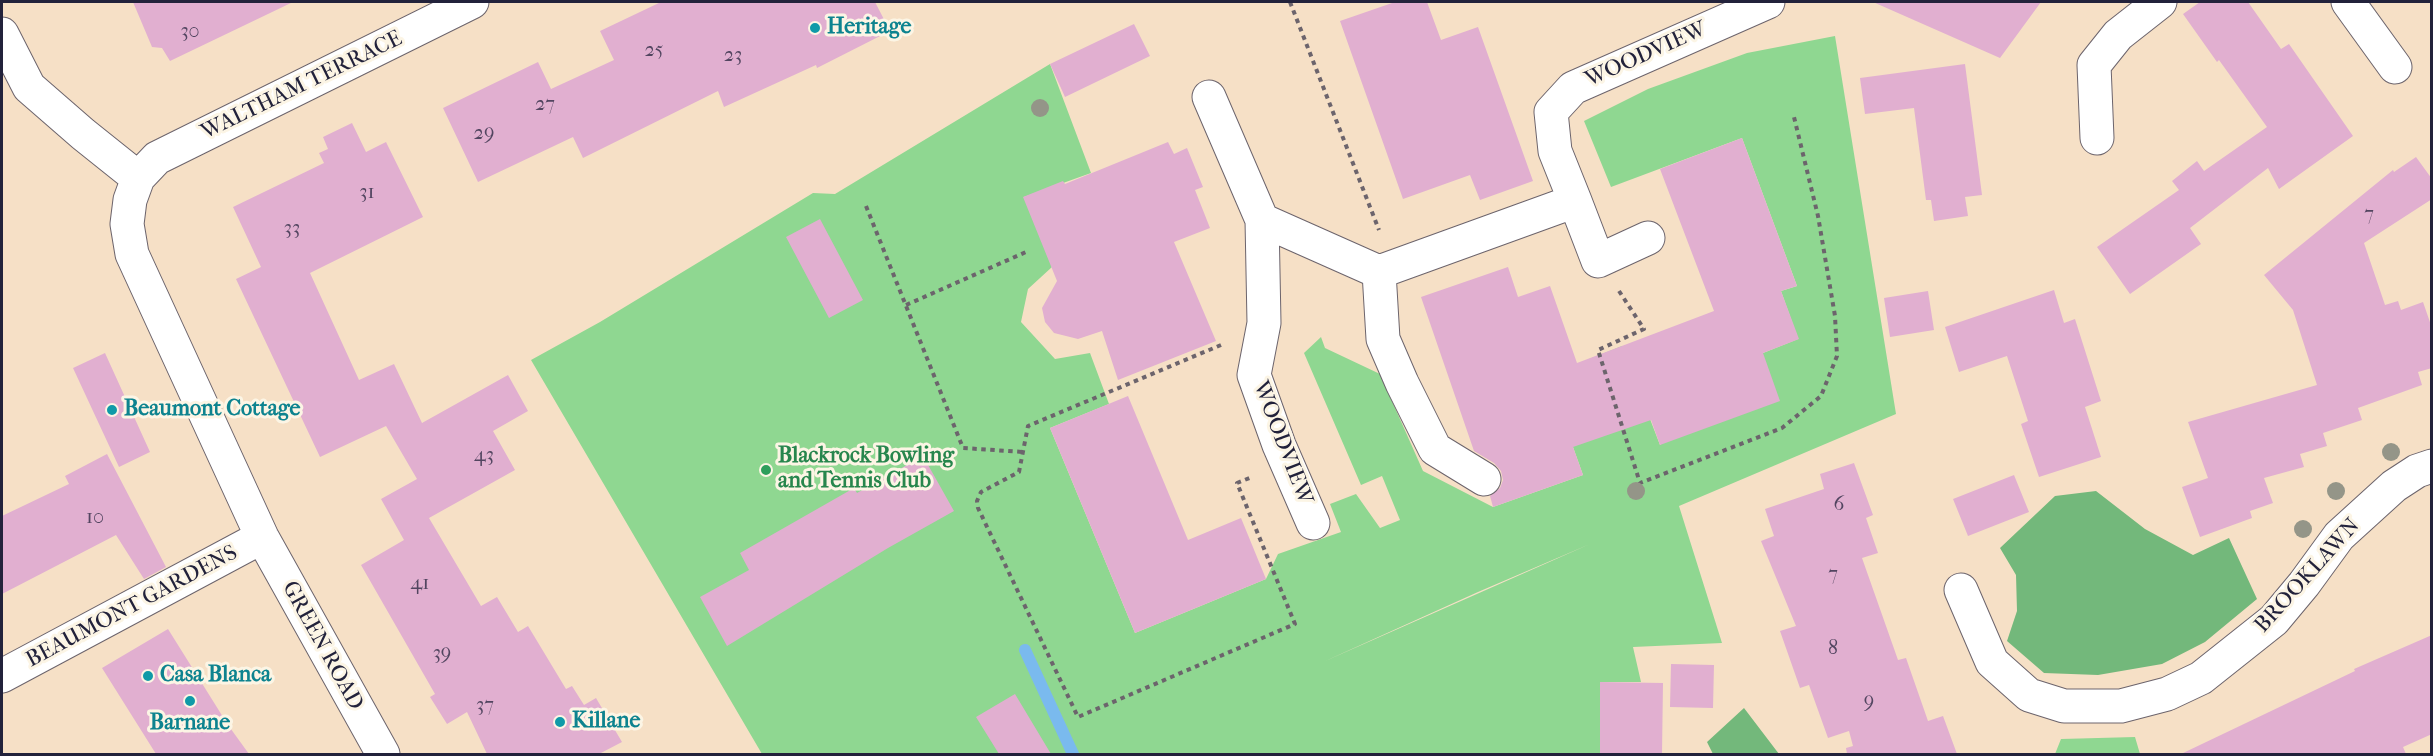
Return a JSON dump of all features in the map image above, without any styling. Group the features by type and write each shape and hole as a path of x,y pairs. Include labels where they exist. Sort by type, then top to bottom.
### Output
{"street":[{"name":"WALTHAM TERRACE","path":"262,537 132,254 127,224 130,200 138,178 157,158 472,2"},
{"name":"WOODVIEW","path":"1598,261 1555,151 1551,112 1573,88 1768,2"},
{"path":"2097,138 2094,65 2118,35 2160,2"},
{"path":"2348,2 2395,67"},
{"path":"2,34 29,87 138,178"},
{"name":"WOODVIEW","path":"1209,97 1262,220 1264,323 1254,375 1286,463 1312,523"},
{"path":"1262,220 1386,269 1575,201"},
{"path":"1598,261 1648,238"},
{"path":"1386,269 1383,339 1402,383 1435,449 1484,479"},
{"name":"BROOKLAWN","path":"1961,590 1992,662 2029,695 2064,706 2121,706 2167,694 2201,678 2274,620 2339,536 2386,493 2417,471 2432,466"},
{"name":"BEAUMONT GARDENS","path":"2,676 262,537"},
{"name":"GREEN ROAD","path":"262,537 383,754"}],"path":[{"path":"1290,2 1386,269"},
{"path":"1598,261 1644,329 1598,350 1640,483 1782,428 1821,396 1837,357 1835,316 1818,216 1794,117"},
{"path":"866,206 963,448 1023,452"},
{"path":"906,305 1026,252"},
{"path":"1260,342 1243,336 1028,426 1019,472 981,492 977,501 978,508 1078,717 1295,624 1237,483 1286,463"}],"green space":[{"path":"1835,36 1896,414 1679,506 1722,643 1633,647 1641,682 1600,682 1600,754 762,754 531,360 600,322 813,193 835,194 1050,64 1091,173 1024,197 1052,267 1028,289 1021,322 1055,359 1090,353 1109,404 1050,428 1135,633 1266,579 1278,554 1341,532 1330,504 1356,494 1380,528 1400,520 1382,476 1361,485 1304,353 1321,337 1325,348 1380,374 1423,471 1493,507 1583,475 1573,447 1577,364 1622,346 1660,445 1763,353 1798,339 1781,291 1797,286 1742,138 1611,187 1584,121 1648,89 1747,53","holes":["1590,544 1323,662 1478,592"]},
{"path":"2096,491 2145,529 2193,555 2229,538 2257,599 2205,642 2162,664 2098,675 2044,673 2007,641 2017,611 2016,575 2000,548 2055,496"},
{"path":"1744,708 1779,754 1713,754 1707,742"},
{"path":"2135,737 2140,754 2055,754 2061,739"}],"building":[{"path":"133,2 293,2 170,61 162,48 152,47"},
{"path":"661,2 875,2 890,31 817,68 816,65 724,107 718,91 583,158 573,137 478,182 443,108 538,62 551,89 614,60 600,31"},
{"path":"1395,2 1427,2 1441,40 1478,27 1533,181 1480,200 1470,175 1403,199 1340,21"},
{"path":"1873,2 2041,2 2000,58"},
{"path":"2200,2 2248,2 2281,49 2289,44 2353,136 2279,189 2268,168 2190,228 2201,244 2130,294 2097,247 2179,190 2172,181 2197,161 2204,171 2267,127 2183,14"},
{"path":"1134,24 1150,56 1065,97 1050,64"},
{"path":"1965,64 1982,195 1965,197 1968,216 1934,221 1931,200 1926,200 1914,108 1865,114 1860,78"},
{"path":"352,123 366,152 386,142 423,217 310,273 359,380 394,364 422,423 508,375 528,411 493,431 515,470 429,518 481,606 497,597 518,632 528,626 566,689 572,686 584,705 596,698 622,742 599,754 487,754 467,712 447,724 430,697 435,694 361,565 404,540 381,499 417,479 386,426 320,457 236,279 261,267 233,207 324,163 319,153 328,149 323,137"},
{"path":"1742,138 1797,286 1781,291 1799,339 1763,353 1780,401 1660,445 1651,420 1573,447 1583,475 1493,507 1490,496 1500,488 1503,480 1501,471 1494,463 1474,451 1421,297 1508,267 1518,297 1550,286 1577,363 1714,311 1660,169"},
{"path":"1168,142 1174,154 1187,148 1203,187 1195,190 1210,228 1174,242 1216,341 1118,380 1102,331 1078,339 1054,333 1045,322 1042,308 1057,281 1023,197 1063,181 1065,184"},
{"path":"2416,157 2432,179 2432,199 2364,243 2385,305 2398,301 2401,310 2423,302 2432,328 2432,368 2418,372 2422,385 2358,408 2362,420 2323,433 2327,446 2300,454 2304,467 2264,478 2273,503 2250,511 2252,518 2200,537 2182,487 2208,478 2188,422 2317,385 2293,310 2264,275 2393,170 2394,172"},
{"path":"820,219 863,300 829,318 786,237"},
{"path":"2054,290 2064,323 2075,319 2101,401 2085,407 2101,457 2039,477 2021,424 2028,421 2007,356 1959,372 1945,327"},
{"path":"1928,291 1934,330 1890,337 1884,298"},
{"name":"Beaumont Cottage","path":"105,353 150,452 119,467 73,368"},
{"path":"1128,396 1188,540 1241,518 1266,579 1135,633 1050,428"},
{"path":"107,454 166,567 144,579 116,535 2,594 2,516 69,484 65,476"},
{"path":"923,456 954,511 888,548 727,646 700,597 749,570 740,553 854,488 857,493"},
{"path":"1854,463 1873,515 1866,518 1878,553 1862,558 1898,660 1906,658 1928,721 1943,716 1957,754 1847,754 1846,748 1853,746 1849,731 1828,738 1809,685 1800,688 1780,631 1796,626 1761,541 1774,536 1765,509 1824,489 1820,474"},
{"path":"2014,475 2029,512 1968,536 1953,499"},
{"path":"168,629 228,725 249,754 156,754 102,668"},
{"path":"2432,635 2432,734 2403,747 2406,754 2181,754 2355,671 2354,669"},
{"path":"1671,664 1714,665 1713,708 1670,707"},
{"path":"1600,682 1663,683 1662,754 1600,754"},
{"path":"1015,694 1051,754 999,754 976,717"}],"waterway":[{"path":"1025,650 1073,754"}],"place":[{"name":"Heritage","path":"815,28"},
{"name":"Beaumont Cottage","path":"112,410"},
{"name":"Blackrock Bowling and Tennis Club","path":"766,470"},
{"name":"Casa Blanca","path":"148,676"},
{"name":"Barnane","path":"190,701"},
{"name":"Killane","path":"560,722"}]}
